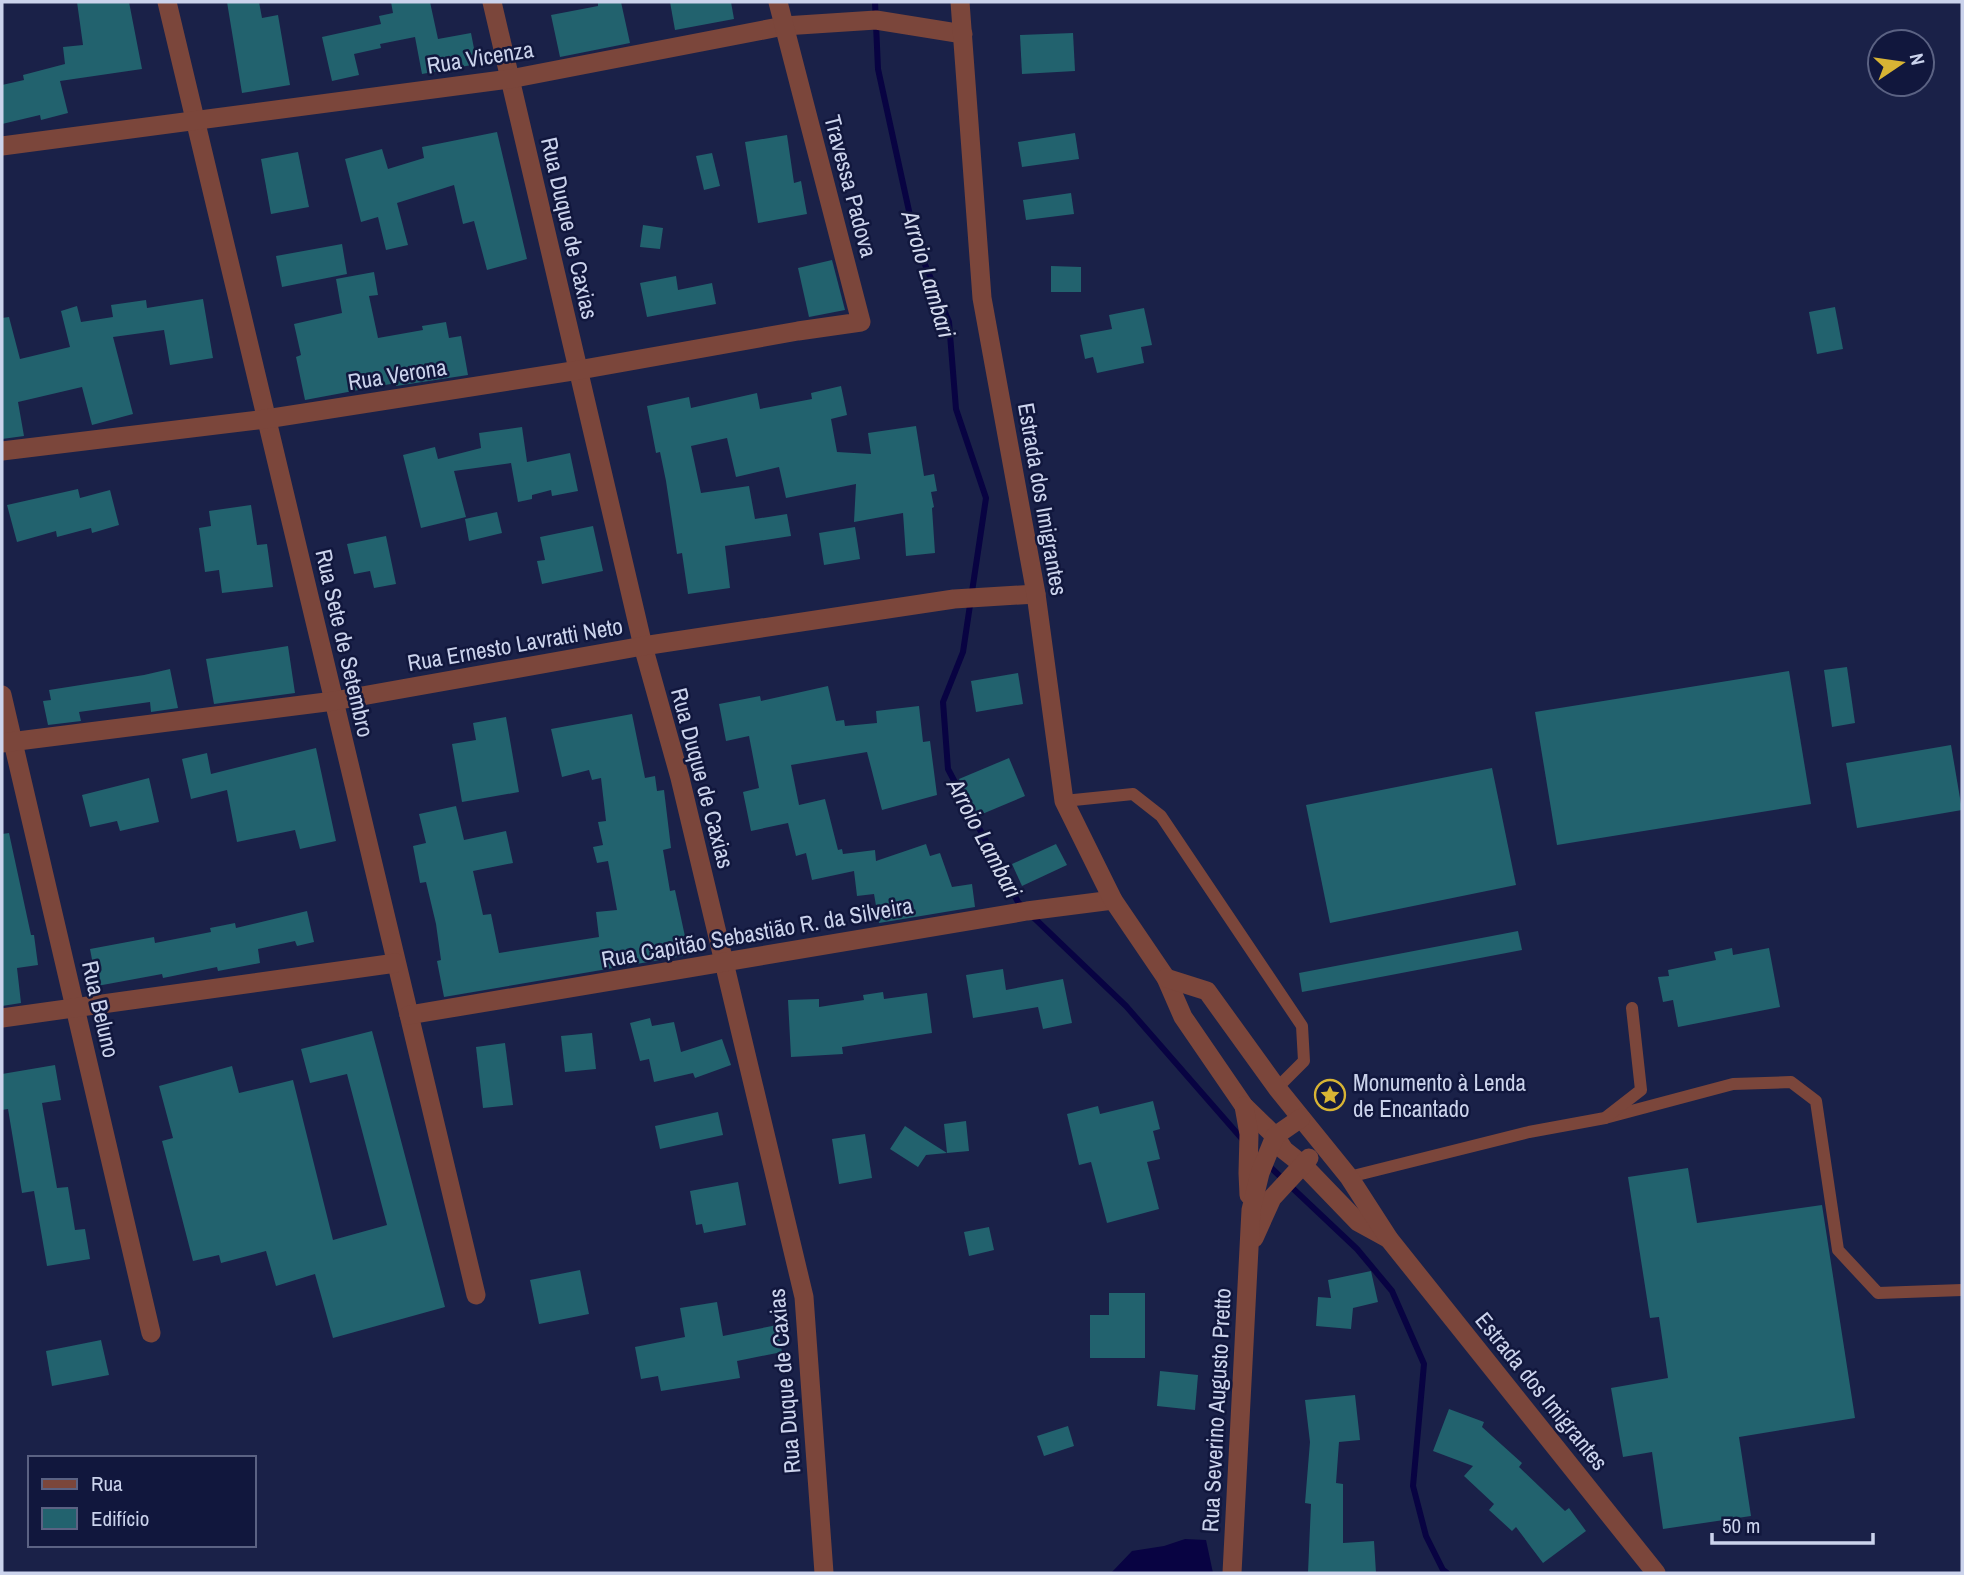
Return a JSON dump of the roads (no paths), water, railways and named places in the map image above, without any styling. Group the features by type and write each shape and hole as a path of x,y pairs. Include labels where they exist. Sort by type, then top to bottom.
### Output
{"street":[{"name":"Rua Sete de Setembro","path":"167,2 476,1295"},
{"name":"Rua Duque de Caxias","path":"492,2 643,646 680,778 804,1297 824,1573"},
{"name":"Travessa Padova","path":"778,2 861,322 798,331"},
{"name":"Estrada dos Imigrantes","path":"960,2 982,298 1036,594 1064,802 1113,900 1166,978 1183,1017 1244,1106 1299,1168 1358,1222 1389,1239"},
{"name":"Rua Vicenza","path":"2,146 510,79 784,26 876,20 963,34"},
{"name":"Rua Verona","path":"2,451 267,419 579,370 798,331"},
{"name":"Rua Ernesto Lavratti Neto","path":"7,743 334,701 643,646 954,599 1036,594"},
{"name":"Rua Beluno","path":"2,695 7,743 75,1008 151,1334"},
{"name":"Rua Capitão Sebastião R. da Silveira","path":"409,1015 1027,911 1113,900"},
{"path":"2,1018 396,963"},
{"name":"Estrada dos Imigrantes","path":"1166,978 1207,991 1277,1088 1349,1177 1389,1239 1656,1573"},
{"path":"1244,1106 1254,1173"},
{"path":"1254,1173 1274,1141 1301,1118"},
{"name":"Rua Severino Augusto Pretto","path":"1249,1248 1272,1198 1322,1144"},
{"name":"Rua Severino Augusto Pretto","path":"1232,1573 1254,1173"}],"lane":[{"path":"1064,802 1133,794 1161,816 1302,1026 1304,1061 1277,1088"},
{"path":"1605,1118 1641,1090 1632,1008"},
{"path":"1349,1177 1528,1132 1605,1118 1733,1084 1791,1082 1816,1101 1838,1250 1878,1293 1962,1290"}],"waterway":[{"name":"Arroio Lambari","path":"875,2 878,69 916,243 949,322 956,409 986,498 963,652 943,702 948,769 1022,906"},
{"name":"Arroio Lambari","path":"1030,914 1126,1006 1243,1140"},
{"name":"Arroio Lambari","path":"1268,1165 1357,1249 1392,1291 1424,1364 1413,1486 1426,1536 1447,1573"}],"place":[{"name":"Monumento à Lenda de Encantado","path":"1330,1095"}]}
